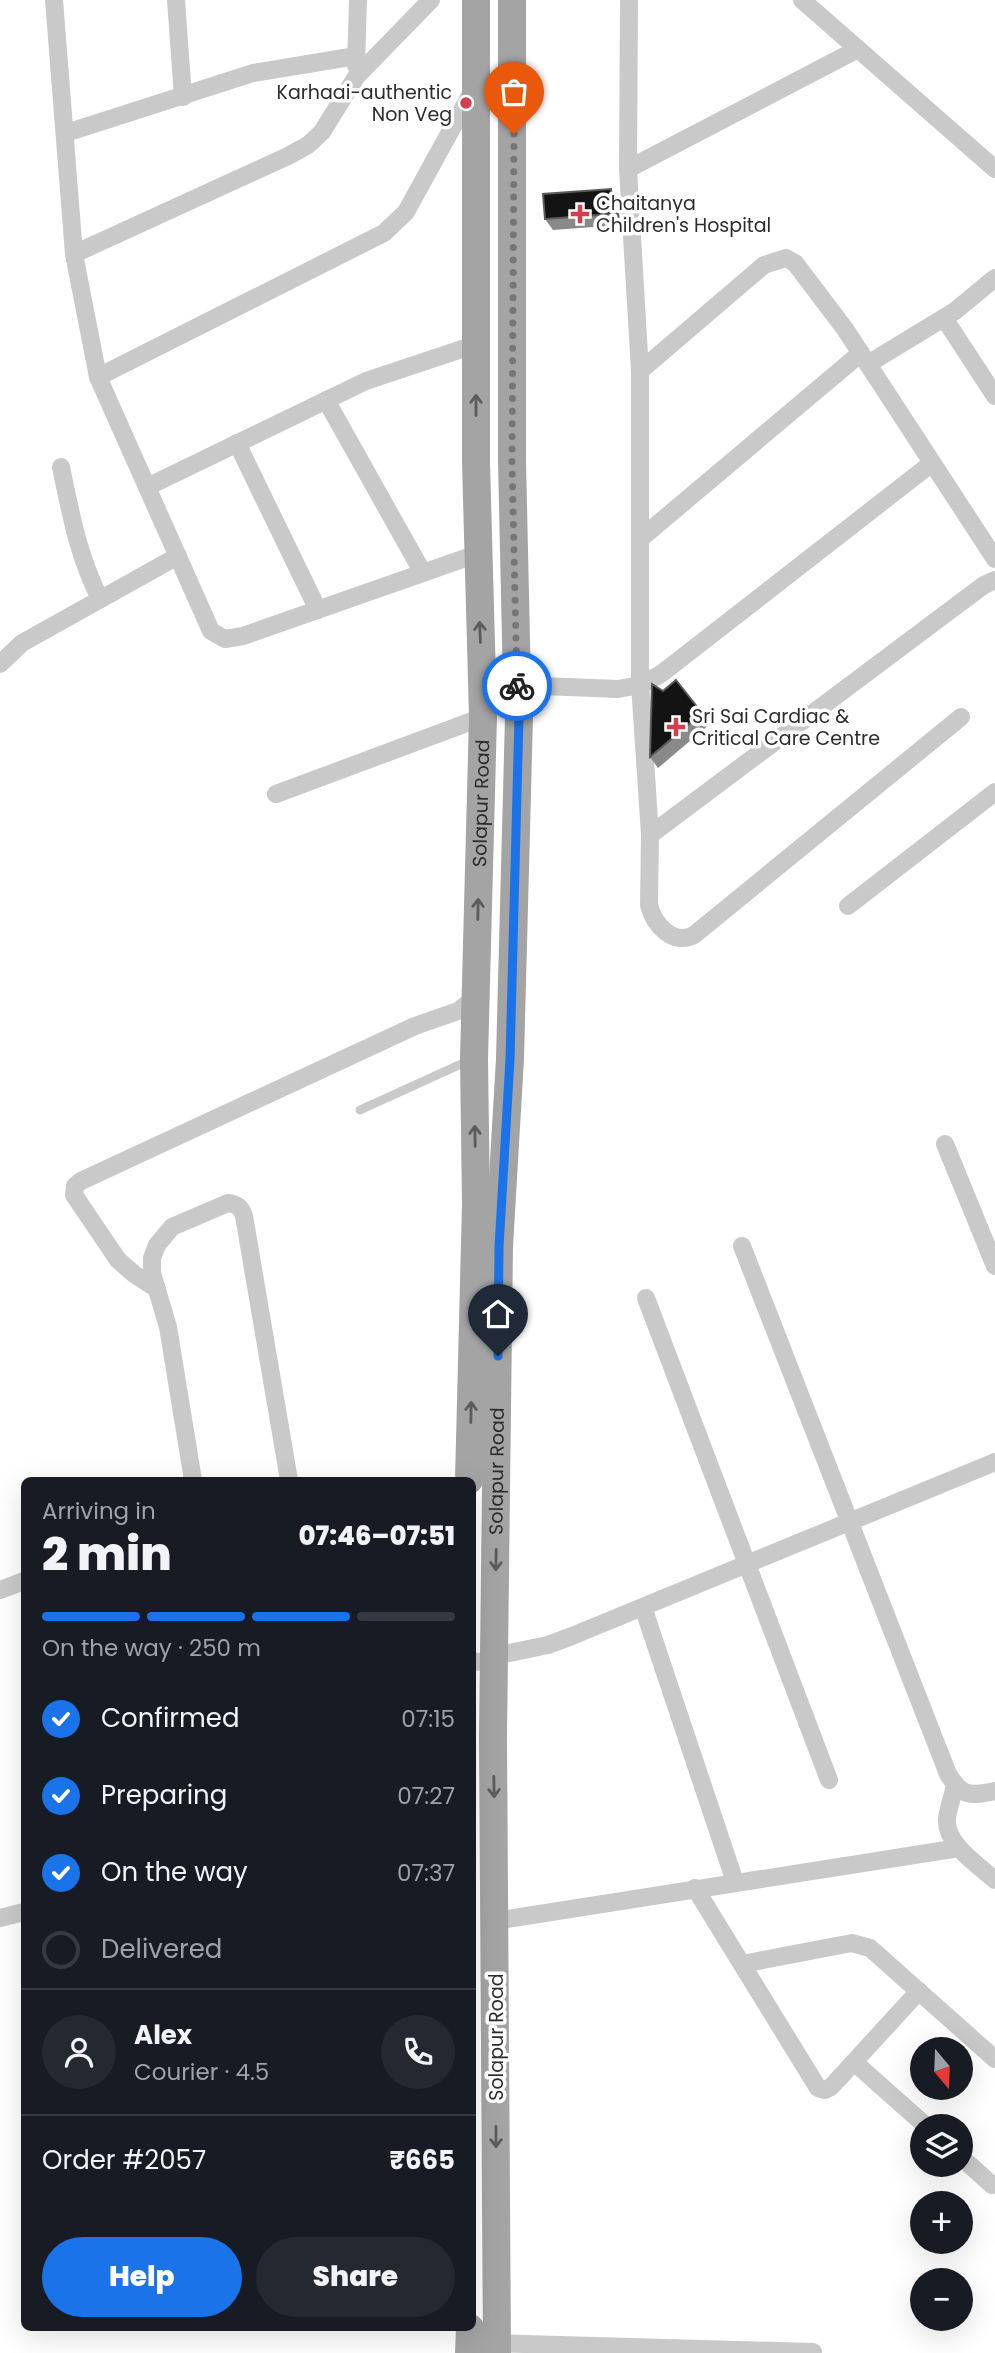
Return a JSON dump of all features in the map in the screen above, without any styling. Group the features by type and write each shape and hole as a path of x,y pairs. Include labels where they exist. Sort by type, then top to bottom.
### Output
{"main road":[{"name":"Solapur Road","path":"476,0 477,554 483,716 474,1059 489,1205"},
{"name":"Solapur Road","path":"469,1477 489,1205 512,998 519,717 512,461 512,0"},
{"name":"Solapur Road","path":"480,2344 495,1921 493,1737 484,1659 487,1246"}],"street":[{"path":"54,0 74,254 98,377 211,631 225,639 243,636 477,554"},
{"path":"176,0 183,97"},
{"path":"356,76 358,0"},
{"path":"74,254 308,145 322,132 356,76 431,0"},
{"path":"629,0 628,169 640,371 640,685 650,835 651,915 673,937 687,939 961,717"},
{"path":"802,0 995,169"},
{"path":"628,169 858,49"},
{"path":"66,133 253,73 356,56"},
{"path":"98,377 384,233 406,212 477,81"},
{"path":"640,371 764,265 786,258 795,263 845,329 995,559"},
{"path":"640,539 865,359 944,318 995,278"},
{"path":"944,318 995,396"},
{"path":"147,487 389,372 477,344"},
{"path":"326,400 423,573"},
{"path":"237,443 318,610"},
{"path":"517,685 618,689 640,685 661,674 932,463"},
{"path":"61,467 77,544 100,599"},
{"path":"0,664 22,643 178,556"},
{"path":"650,835 984,585 995,580"},
{"path":"276,794 483,716"},
{"path":"848,906 995,792"},
{"path":"161,1302 118,1260 74,1195 75,1186 415,1026 458,1011 476,997"},
{"path":"945,1144 995,1266"},
{"path":"192,1477 161,1302 152,1273 152,1258 164,1235 172,1227 228,1203 236,1204 242,1209 288,1477"},
{"path":"742,1246 948,1774 955,1785 971,1795 995,1791"},
{"path":"646,1298 829,1780"},
{"path":"484,1659 548,1645 995,1462"},
{"path":"0,1590 21,1582"},
{"path":"643,1607 735,1882"},
{"path":"955,1785 947,1821 951,1835 959,1848 995,1880"},
{"path":"495,1921 959,1848"},
{"path":"695,1888 818,2088 825,2090 831,2087 919,1991"},
{"path":"0,1918 21,1913"},
{"path":"742,1964 852,1943 861,1944 870,1948 995,2059"},
{"path":"854,2062 912,2114"},
{"path":"973,2168 992,2185"},
{"path":"480,2344 813,2353"}],"lane":[{"path":"360,1110 474,1059"}],"building":[{"path":"611,189 612,214 545,219 543,194"},
{"path":"676,680 702,713 650,757 652,684 663,691"}],"way so far":[{"path":"514,134 512,461 517,686"}],"place":[{"name":"Karhaai-authentic Non Veg","path":"466,103"},
{"name":"Chaitanya Children's Hospital","path":"580,214"},
{"name":"Sri Sai Cardiac & Critical Care Centre","path":"676,727"}],"route":[{"path":"498,1356 499,1247 512,1018 519,717 517,686"}]}
